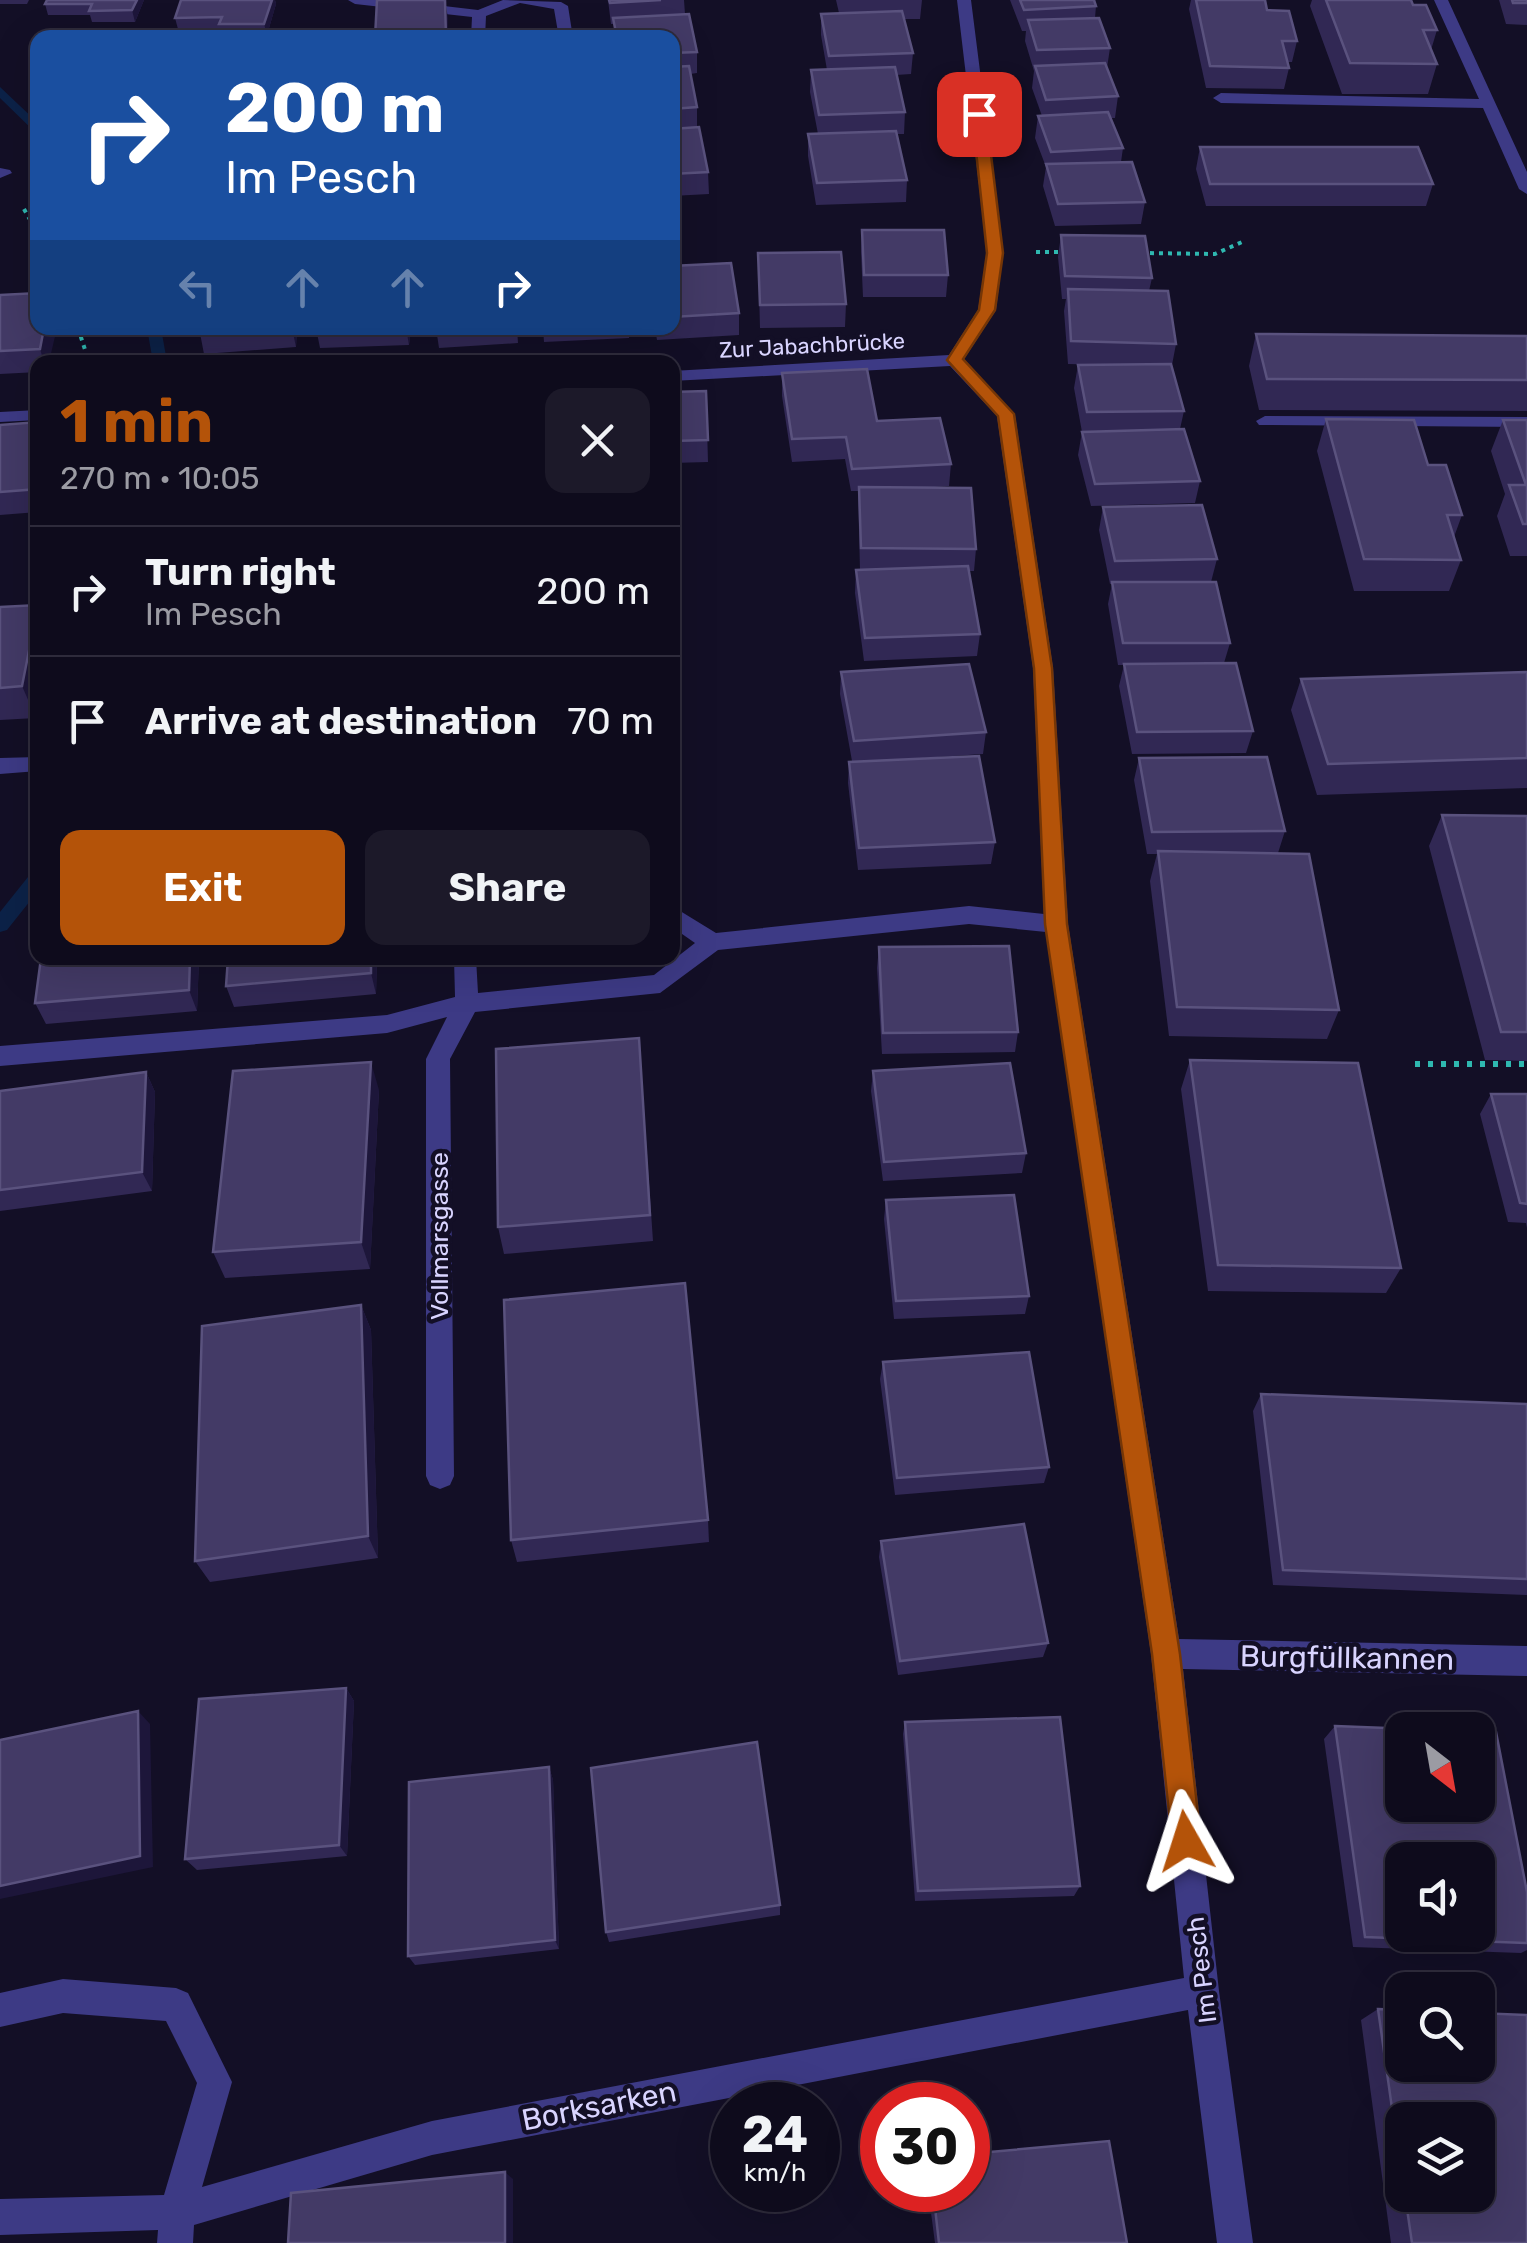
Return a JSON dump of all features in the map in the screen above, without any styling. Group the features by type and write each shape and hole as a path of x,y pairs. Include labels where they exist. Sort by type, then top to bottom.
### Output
{"street":[{"path":"355,0 479,14 516,0"},
{"path":"524,0 561,6 565,30"},
{"path":"955,360 987,310 995,253 964,0"},
{"path":"1442,0 1527,189"},
{"path":"478,30 479,14"},
{"path":"1222,98 1489,104"},
{"name":"Zur Jabachbrücke","path":"680,376 955,360"},
{"name":"Im Pesch","path":"955,360 1006,414 1043,668 1056,924 1166,1654 1202,1991 1235,2243"},
{"path":"0,417 30,415"},
{"path":"1265,420 1527,422"},
{"path":"0,766 30,764"},
{"path":"0,1056 388,1024 467,1003 660,984 712,942 969,915 1056,924"},
{"path":"680,920 712,942"},
{"name":"Vollmarsgasse","path":"440,1476 438,1059 467,1003 465,965"},
{"name":"Burgfüllkannen","path":"1166,1654 1527,1661"},
{"name":"Borksarken","path":"0,2218 176,2227 432,2138 1202,1991"},
{"path":"0,2010 63,1996 176,2005 215,2082 176,2227"}],"path":[{"path":"1140,253 1214,254 1242,242"},
{"path":"995,253 1066,252"},
{"path":"1415,1064 1527,1064"}],"building":[{"path":"47,0 137,0 132,10 89,11 92,4 45,4"},
{"path":"181,0 272,0 264,24 219,24 222,17 175,18"},
{"path":"377,0 445,0 446,30 375,30"},
{"path":"609,0 661,0 610,3"},
{"path":"1020,0 1094,0 1096,6 1024,10"},
{"path":"1196,0 1265,0 1267,10 1289,11 1297,41 1282,41 1289,68 1210,66"},
{"path":"1326,0 1411,0 1413,5 1426,5 1437,30 1423,30 1437,64 1350,63"},
{"path":"902,11 913,53 829,56 821,14"},
{"path":"689,14 697,52 680,53 680,30 615,30 613,18"},
{"path":"1099,18 1110,48 1037,50 1028,20"},
{"path":"1105,63 1118,96 1046,100 1035,66"},
{"path":"689,66 697,107 680,108 680,67"},
{"path":"895,67 905,112 819,115 811,70"},
{"path":"1108,112 1123,148 1051,152 1038,116"},
{"path":"699,127 708,172 680,174 680,128"},
{"path":"896,131 907,180 817,183 808,134"},
{"path":"1200,147 1418,147 1433,184 1210,184"},
{"path":"1132,162 1145,202 1058,204 1046,164"},
{"path":"862,230 944,230 948,275 864,275"},
{"path":"1061,235 1145,236 1152,278 1065,276"},
{"path":"841,252 846,304 760,305 758,253"},
{"path":"731,263 739,313 680,317 680,266"},
{"path":"1068,289 1168,291 1176,344 1071,341"},
{"path":"30,293 30,335 43,335 40,349 0,351 0,295"},
{"path":"1256,334 1527,336 1527,380 1267,379"},
{"path":"1171,364 1184,411 1087,412 1078,365"},
{"path":"867,369 877,421 940,418 951,464 852,469 846,437 792,439 782,373"},
{"path":"706,391 708,440 680,441 680,392"},
{"path":"1326,419 1414,420 1428,465 1446,465 1462,515 1447,515 1461,560 1364,559"},
{"path":"1503,420 1527,420 1527,524 1523,524 1509,485 1526,485"},
{"path":"30,423 30,490 0,492 0,425"},
{"path":"1184,429 1200,481 1095,484 1082,432"},
{"path":"859,487 971,488 976,549 861,548"},
{"path":"1202,505 1217,559 1115,561 1103,507"},
{"path":"968,566 980,634 865,638 856,570"},
{"path":"1112,582 1216,582 1230,643 1123,643"},
{"path":"30,605 30,646 22,686 0,688 0,607"},
{"path":"1236,663 1253,731 1137,732 1124,664"},
{"path":"969,664 986,732 854,741 841,672"},
{"path":"1527,672 1527,758 1328,764 1301,679"},
{"path":"979,756 995,842 859,848 849,762"},
{"path":"1267,757 1285,831 1152,832 1139,758"},
{"path":"1442,815 1527,816 1527,1032 1501,1032"},
{"path":"1158,851 1309,854 1339,1010 1177,1007"},
{"path":"1009,946 1018,1032 883,1033 879,947"},
{"path":"40,965 190,965 189,990 35,1003"},
{"path":"228,965 371,965 371,973 226,986"},
{"path":"639,1038 650,1215 498,1227 496,1049"},
{"path":"1190,1060 1358,1063 1401,1268 1218,1265"},
{"path":"371,1062 361,1242 213,1252 233,1071"},
{"path":"1010,1063 1026,1153 884,1162 873,1071"},
{"path":"146,1072 142,1172 0,1190 0,1091"},
{"path":"1491,1094 1527,1094 1527,1204 1520,1203"},
{"path":"1014,1195 1029,1296 896,1301 886,1200"},
{"path":"685,1283 708,1520 511,1540 504,1300"},
{"path":"361,1305 368,1536 195,1561 202,1326"},
{"path":"1029,1352 1049,1467 897,1478 883,1362"},
{"path":"1261,1394 1527,1404 1527,1579 1283,1570"},
{"path":"1024,1524 1048,1643 900,1661 881,1541"},
{"path":"346,1688 339,1845 185,1859 199,1699"},
{"path":"138,1711 140,1856 0,1886 0,1740"},
{"path":"1060,1717 1080,1886 918,1891 905,1722"},
{"path":"1335,1726 1385,1728 1385,1822 1495,1822 1496,1732 1527,1892 1527,1943 1495,1942 1495,1842 1385,1842 1385,1938 1365,1937"},
{"path":"757,1742 780,1905 606,1932 591,1768"},
{"path":"549,1767 555,1940 408,1956 409,1782"},
{"path":"1378,2009 1385,2009 1385,2059"},
{"path":"1495,2014 1527,2015 1527,2243 1412,2243 1407,2212 1495,2212 1495,2102 1391,2102 1388,2082 1495,2082"},
{"path":"1109,2141 1127,2243 939,2243 935,2212 990,2212 990,2152"},
{"path":"505,2172 505,2243 288,2243 291,2193"}],"waterway":[{"path":"0,91 30,123"},
{"path":"155,335 159,355"},
{"path":"0,925 30,887"}],"route":[{"path":"979,114 995,253 987,310 955,360 1006,414 1043,668 1056,924 1166,1654 1186,1841"}]}
